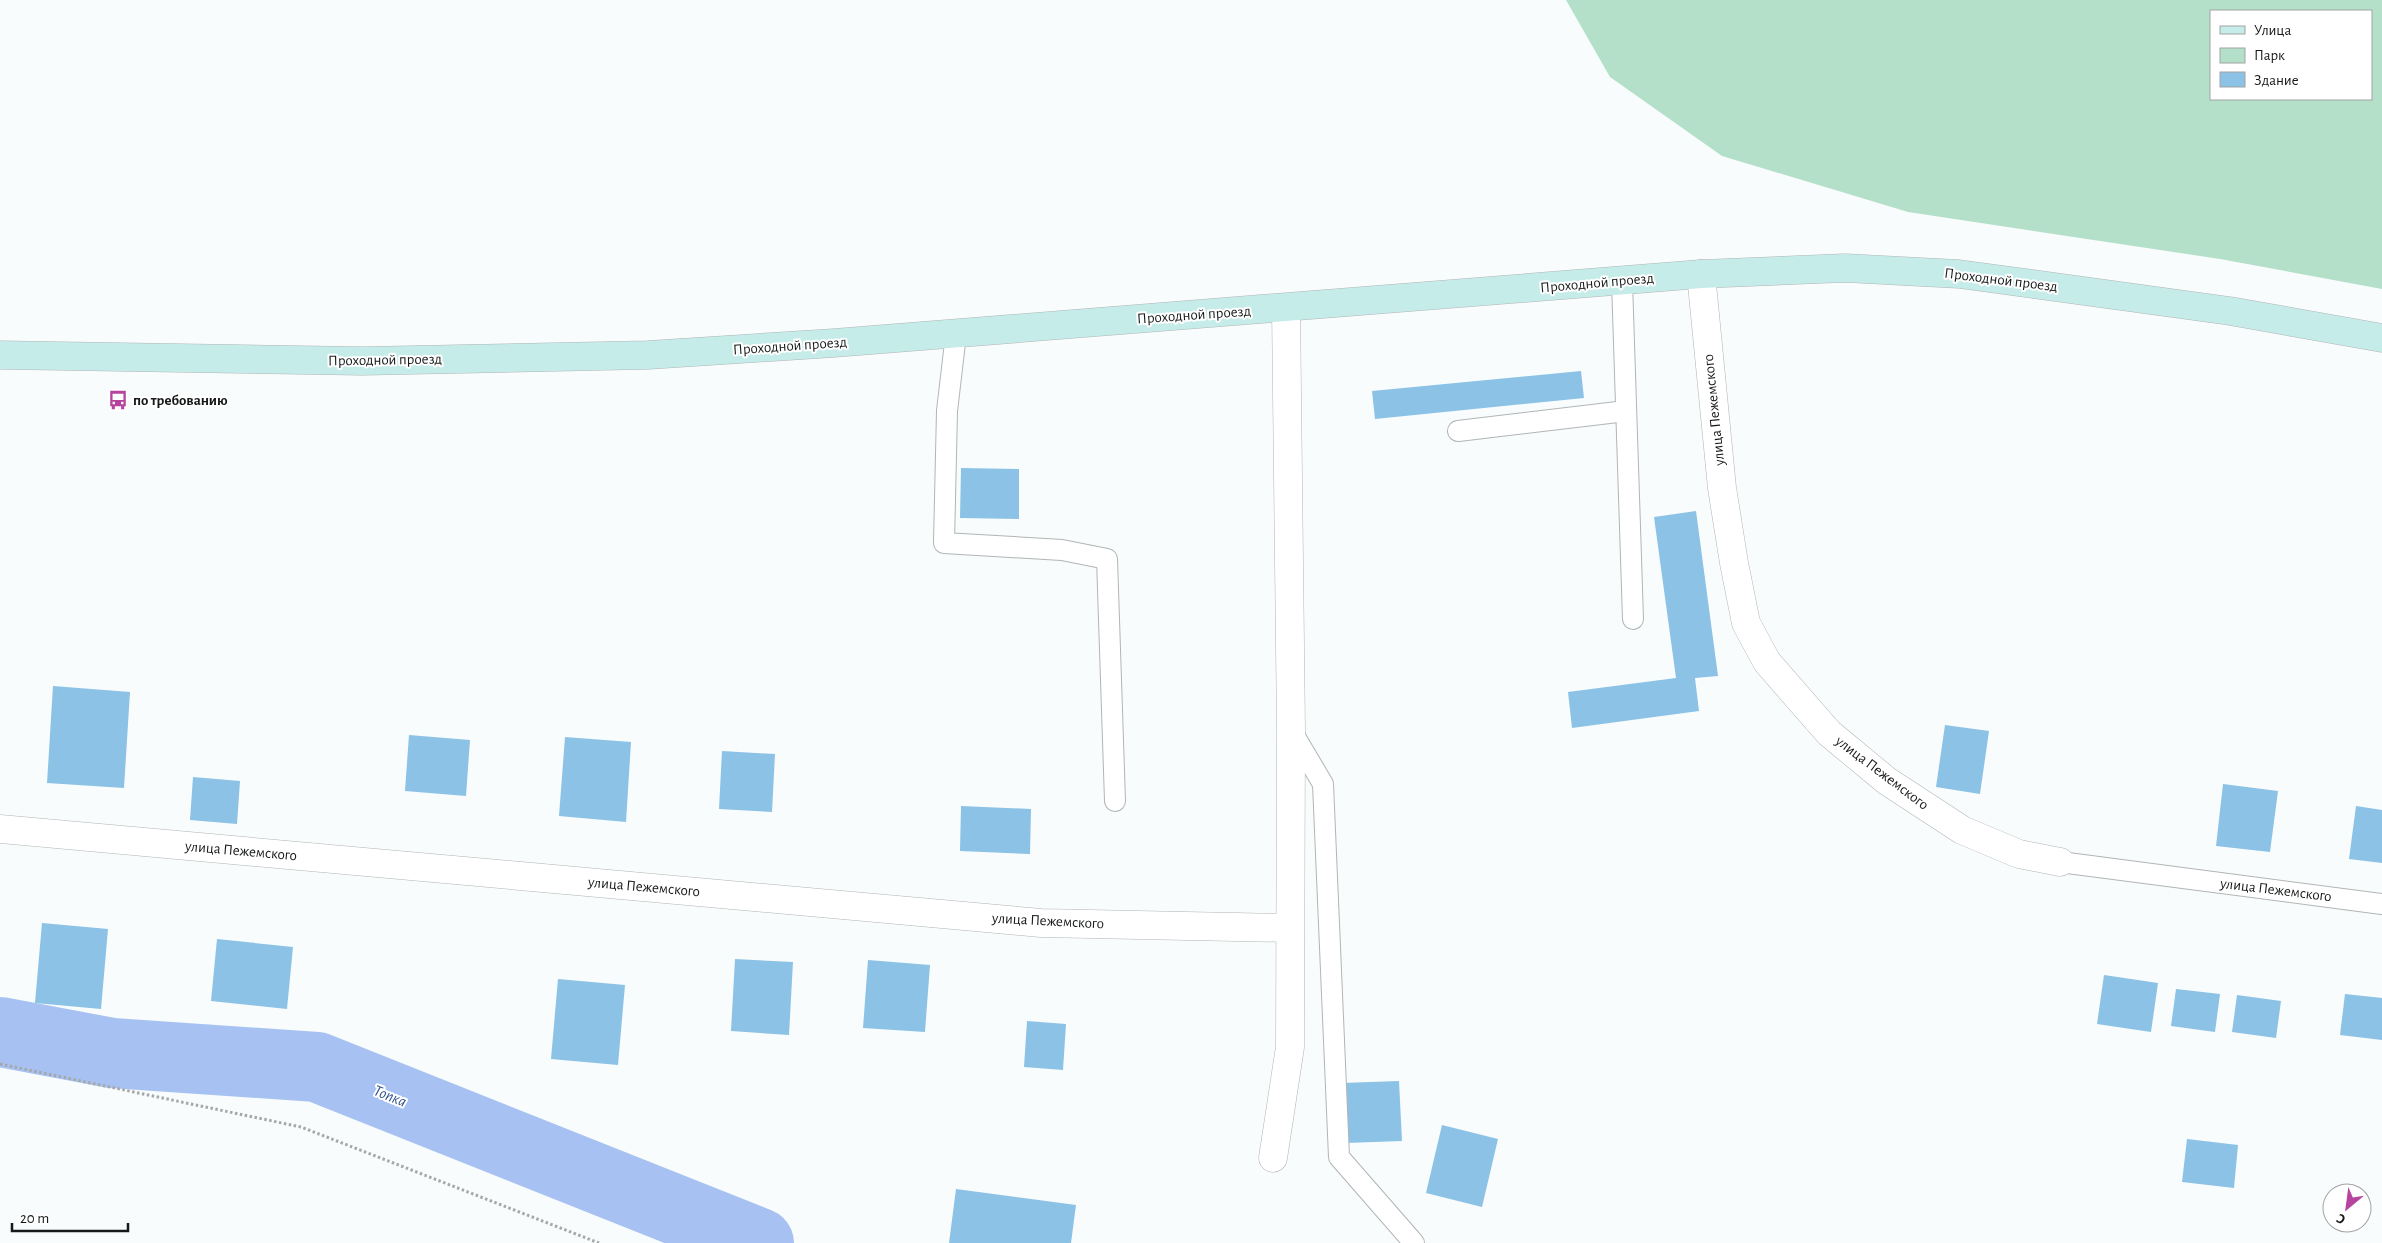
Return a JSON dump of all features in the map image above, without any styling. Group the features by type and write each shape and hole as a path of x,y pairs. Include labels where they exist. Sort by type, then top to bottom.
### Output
{"street":[{"name":"Проходной проезд","path":"0,355 362,361 638,355 956,334 1622,282 1701,274 1845,268 1959,274 2230,310 2382,338"},
{"name":"улица Пежемского","path":"1701,274 1722,488 1734,563 1746,623 1767,662 1829,733 1887,781 1962,830 2019,854 2060,862"},
{"path":"1273,1158 1290,1047 1291,730 1286,308"},
{"name":"улица Пежемского","path":"0,829 1041,923 1289,928"}],"lane":[{"path":"1622,282 1633,619"},
{"path":"956,334 947,411 944,543 1062,550 1107,559 1115,801"},
{"path":"1458,431 1626,411"},
{"path":"1291,730 1323,784 1339,1157 1414,1243"},
{"name":"улица Пежемского","path":"2060,862 2382,904"}],"path":[{"path":"0,1064 301,1127 599,1243"}],"green space":[{"path":"1566,0 2382,0 2382,289 2220,259 1908,212 1722,156 1610,77"}],"building":[{"path":"1581,371 1584,398 1375,419 1372,391"},
{"path":"961,468 1019,469 1019,519 960,518"},
{"path":"1696,511 1718,676 1695,678 1699,711 1572,728 1568,692 1676,678 1654,517"},
{"path":"53,686 130,692 124,788 47,783"},
{"path":"1945,725 1989,731 1980,794 1936,787"},
{"path":"409,735 470,740 466,796 405,791"},
{"path":"565,737 631,742 626,822 559,816"},
{"path":"722,751 775,754 772,812 719,809"},
{"path":"193,777 240,781 237,824 190,820"},
{"path":"2223,784 2278,791 2270,852 2216,846"},
{"path":"961,806 1031,809 1030,854 960,851"},
{"path":"2356,806 2382,810 2382,863 2349,859"},
{"path":"42,923 108,929 101,1009 35,1003"},
{"path":"217,939 293,947 287,1009 211,1001"},
{"path":"735,959 793,962 789,1035 731,1031"},
{"path":"868,960 930,965 925,1032 863,1028"},
{"path":"2104,975 2158,983 2151,1032 2097,1024"},
{"path":"558,979 625,985 618,1065 551,1059"},
{"path":"2176,989 2220,994 2215,1032 2171,1026"},
{"path":"2345,994 2382,998 2382,1040 2340,1035"},
{"path":"2237,995 2281,1001 2276,1038 2232,1032"},
{"path":"1027,1021 1066,1024 1063,1070 1024,1067"},
{"path":"1399,1081 1402,1141 1346,1143 1342,1083"},
{"path":"1442,1125 1498,1139 1482,1207 1426,1193"},
{"path":"2187,1139 2238,1145 2234,1188 2182,1182"},
{"path":"956,1189 1076,1205 1071,1243 949,1243"}],"waterway":[{"name":"Топка","path":"0,1032 112,1053 317,1067 759,1243"}],"place":[{"name":"по требованию","path":"118,400"}]}
